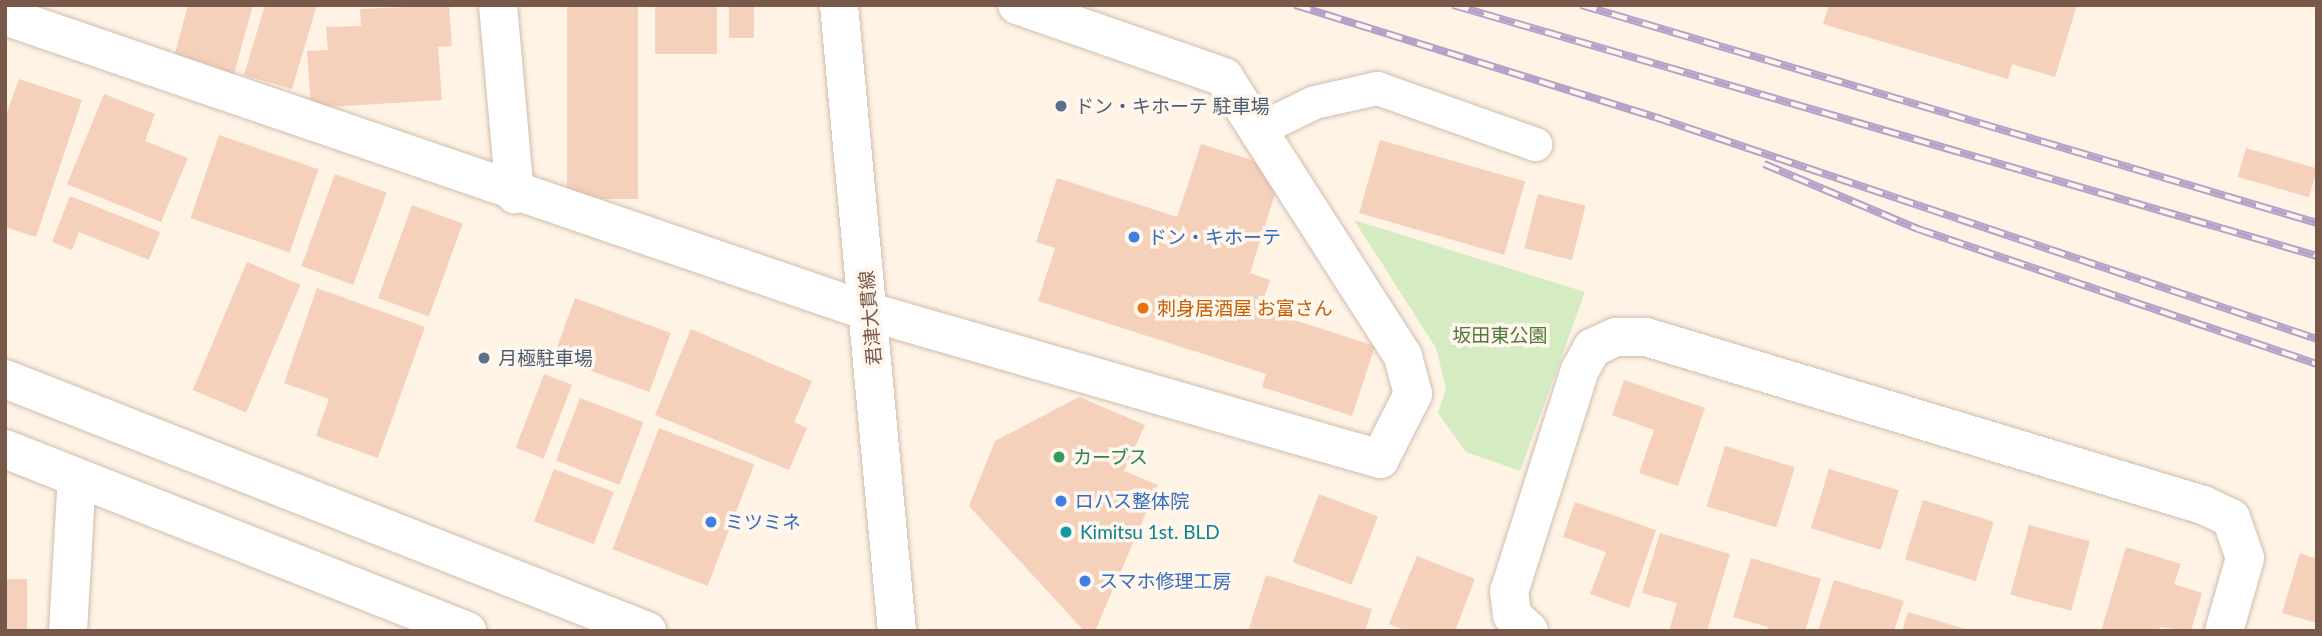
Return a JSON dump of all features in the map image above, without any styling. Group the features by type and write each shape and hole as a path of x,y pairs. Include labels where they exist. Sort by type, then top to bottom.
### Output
{"street":[{"path":"498,5 515,194"},
{"name":"君津大貫線","path":"839,5 870,312 897,631"},
{"path":"5,16 515,194 870,312 1380,459 1413,394 1403,355 1224,77 1017,5"},
{"path":"1529,631 1512,615 1509,592 1580,370 1592,348 1616,337 1646,337 2203,505 2231,518 2245,558 2224,631"},
{"path":"5,379 647,631"},
{"path":"5,449 424,622 468,631"},
{"path":"68,631 77,477"}],"lane":[{"path":"1259,129 1314,102 1377,88 1535,144"}],"green space":[{"name":"坂田東公園","path":"1354,220 1585,292 1520,471 1466,452 1438,413 1446,388 1436,348"}],"building":[{"path":"188,5 253,5 234,74 174,57"},
{"path":"265,5 317,5 292,89 244,75"},
{"path":"449,5 452,46 438,47 442,100 311,108 307,51 328,50 326,27 361,26 360,9"},
{"path":"567,5 638,5 638,199 567,199"},
{"path":"655,5 717,5 717,54 655,54"},
{"path":"729,5 754,5 754,38 729,38"},
{"path":"1829,5 2077,5 2055,77 2012,64 2008,79 1823,24"},
{"path":"19,79 82,100 36,237 5,227 5,118"},
{"path":"104,94 155,114 145,141 188,158 161,222 67,184"},
{"path":"219,135 318,169 290,252 190,218"},
{"path":"1380,140 1525,182 1504,255 1359,213"},
{"path":"1201,144 1271,166 1278,185 1250,273 1270,280 1260,309 1375,346 1352,416 1262,387 1266,374 1038,301 1055,248 1036,242 1057,178 1177,217"},
{"path":"2246,148 2317,168 2309,197 2238,177"},
{"path":"335,174 387,193 353,285 301,266"},
{"path":"1538,194 1586,206 1572,260 1524,248"},
{"path":"70,196 160,232 149,260 79,232 72,250 52,242"},
{"path":"412,205 463,223 429,316 378,298"},
{"path":"247,262 300,285 246,413 193,390"},
{"path":"317,288 425,327 378,458 316,436 329,399 284,383"},
{"path":"575,298 671,333 649,392 553,357"},
{"path":"691,329 812,381 794,422 807,428 789,470 655,415"},
{"path":"544,374 572,385 544,459 516,448"},
{"path":"1624,380 1705,408 1678,486 1639,473 1654,430 1612,415"},
{"name":"Kimitsu 1st. BLD","path":"1079,397 1145,425 1124,471 1158,485 1095,631 1084,631 969,506 995,441"},
{"path":"580,398 643,422 619,485 556,461"},
{"path":"659,428 754,465 708,586 612,549"},
{"path":"1725,446 1795,467 1776,528 1707,506"},
{"path":"554,469 614,492 594,544 534,521"},
{"path":"1829,469 1899,490 1881,550 1811,528"},
{"path":"1319,494 1378,517 1352,585 1293,562"},
{"path":"1923,500 1994,522 1976,581 1905,559"},
{"path":"1575,502 1656,530 1629,608 1590,594 1606,552 1563,537"},
{"path":"2029,525 2090,541 2071,611 2010,595"},
{"path":"1660,533 1730,554 1707,631 1669,631 1677,603 1642,593"},
{"path":"2126,547 2181,564 2174,584 2202,593 2191,631 2160,627 2159,631 2101,631"},
{"path":"2300,553 2317,559 2317,623 2282,613"},
{"path":"1417,556 1475,579 1455,631 1407,631 1389,624"},
{"path":"1751,558 1821,579 1805,631 1766,631 1768,627 1733,617"},
{"path":"1266,575 1372,609 1365,631 1248,631"},
{"path":"5,579 27,579 27,631 5,631"},
{"path":"1834,580 1904,601 1894,631 1818,631"},
{"path":"1908,612 1969,630 1969,631 1902,631"}],"railway":[{"path":"1295,5 1655,117 2317,339"},
{"path":"1453,5 2317,256"},
{"path":"1581,5 2317,223"},
{"path":"1764,164 1918,229 2317,364"}],"place":[{"name":"ドン・キホーテ 駐車場","path":"1061,106"},
{"name":"ドン・キホーテ","path":"1134,237"},
{"name":"刺身居酒屋 お富さん","path":"1143,308"},
{"name":"月極駐車場","path":"484,358"},
{"name":"カーブス","path":"1059,457"},
{"name":"ロハス整体院","path":"1061,501"},
{"name":"ミツミネ","path":"711,522"},
{"name":"Kimitsu 1st. BLD","path":"1066,532"},
{"name":"スマホ修理工房","path":"1085,581"}]}
